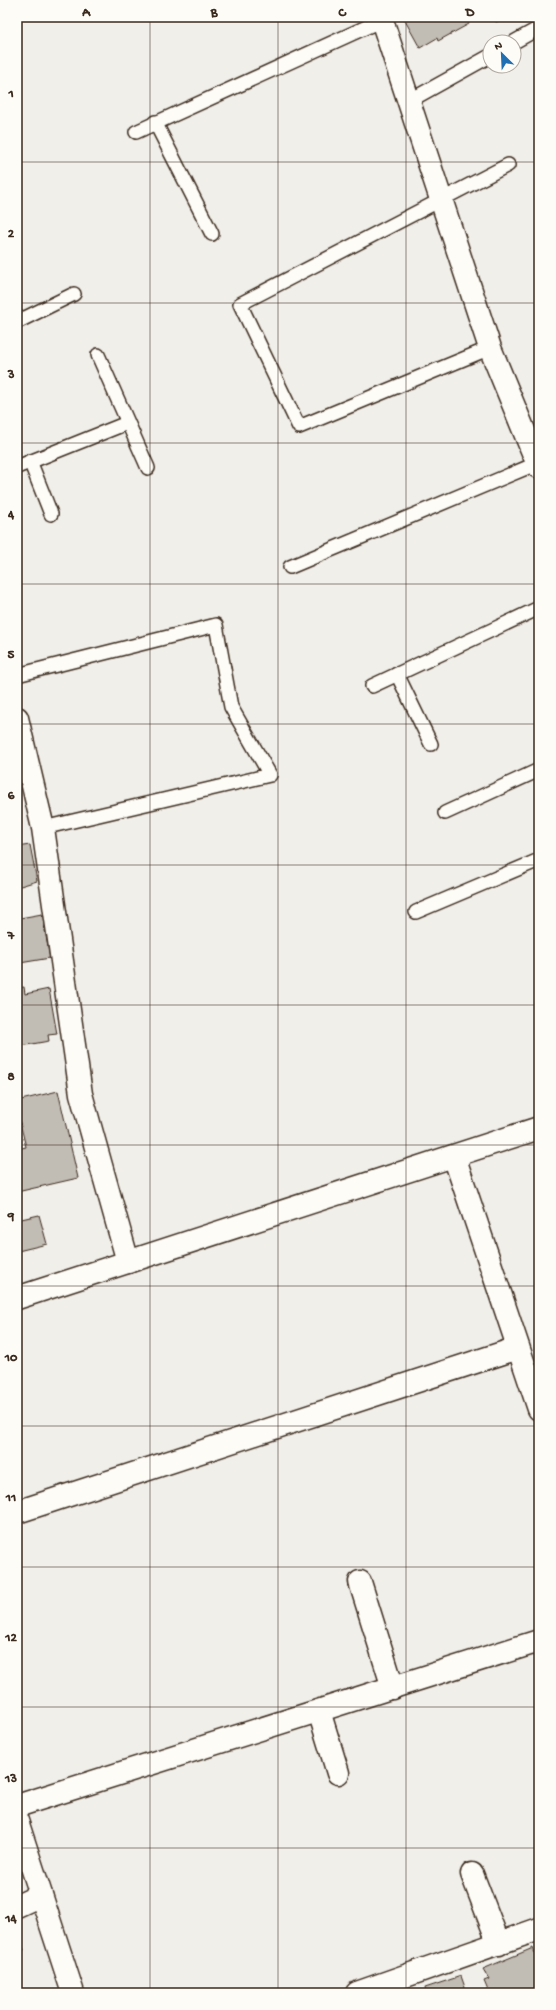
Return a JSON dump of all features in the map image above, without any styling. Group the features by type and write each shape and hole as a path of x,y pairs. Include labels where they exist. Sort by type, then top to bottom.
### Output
{"street":[{"path":"381,18 490,348 538,465"},
{"path":"17,718 43,828 81,1094 128,1262"},
{"path":"17,1298 539,1128"},
{"path":"454,1156 539,1409"},
{"path":"17,1512 518,1348"},
{"path":"360,1582 393,1688"},
{"path":"17,1806 393,1688 539,1640"},
{"path":"319,1711 338,1773"},
{"path":"17,1821 73,1993"},
{"path":"472,1874 499,1944"},
{"path":"17,1906 41,1895"},
{"path":"357,1993 539,1929"}],"lane":[{"path":"136,132 381,18"},
{"path":"522,38 539,28"},
{"path":"409,101 482,60"},
{"path":"155,122 212,234"},
{"path":"490,348 299,427 240,304 508,165"},
{"path":"17,322 74,294"},
{"path":"98,355 148,468"},
{"path":"17,467 127,423"},
{"path":"30,461 51,514"},
{"path":"290,567 538,465"},
{"path":"372,686 539,608"},
{"path":"17,675 216,625 231,707 270,775 43,828"},
{"path":"397,674 431,744"},
{"path":"446,813 539,770"},
{"path":"416,912 539,860"}],"building":[{"path":"403,17 475,17 468,21 469,24 438,41 437,38 420,48"},
{"path":"493,17 506,17 496,22"},
{"path":"17,804 21,824 17,825"},
{"path":"30,845 37,881 17,887 17,847"},
{"path":"42,914 50,958 20,963 21,968 17,968 17,924 21,924 20,918"},
{"path":"24,987 25,994 49,989 57,1034 48,1035 49,1041 21,1046 17,1022 17,988"},
{"path":"58,1091 78,1178 17,1192 17,1149 26,1147 17,1111 17,1101"},
{"path":"39,1215 47,1244 18,1251 17,1220"},
{"path":"17,1935 24,1950 17,1953"},
{"path":"533,1948 539,1965 539,1989 529,1993 489,1993 484,1981 489,1979 483,1969"},
{"path":"461,1976 467,1993 426,1993 425,1988"}]}
